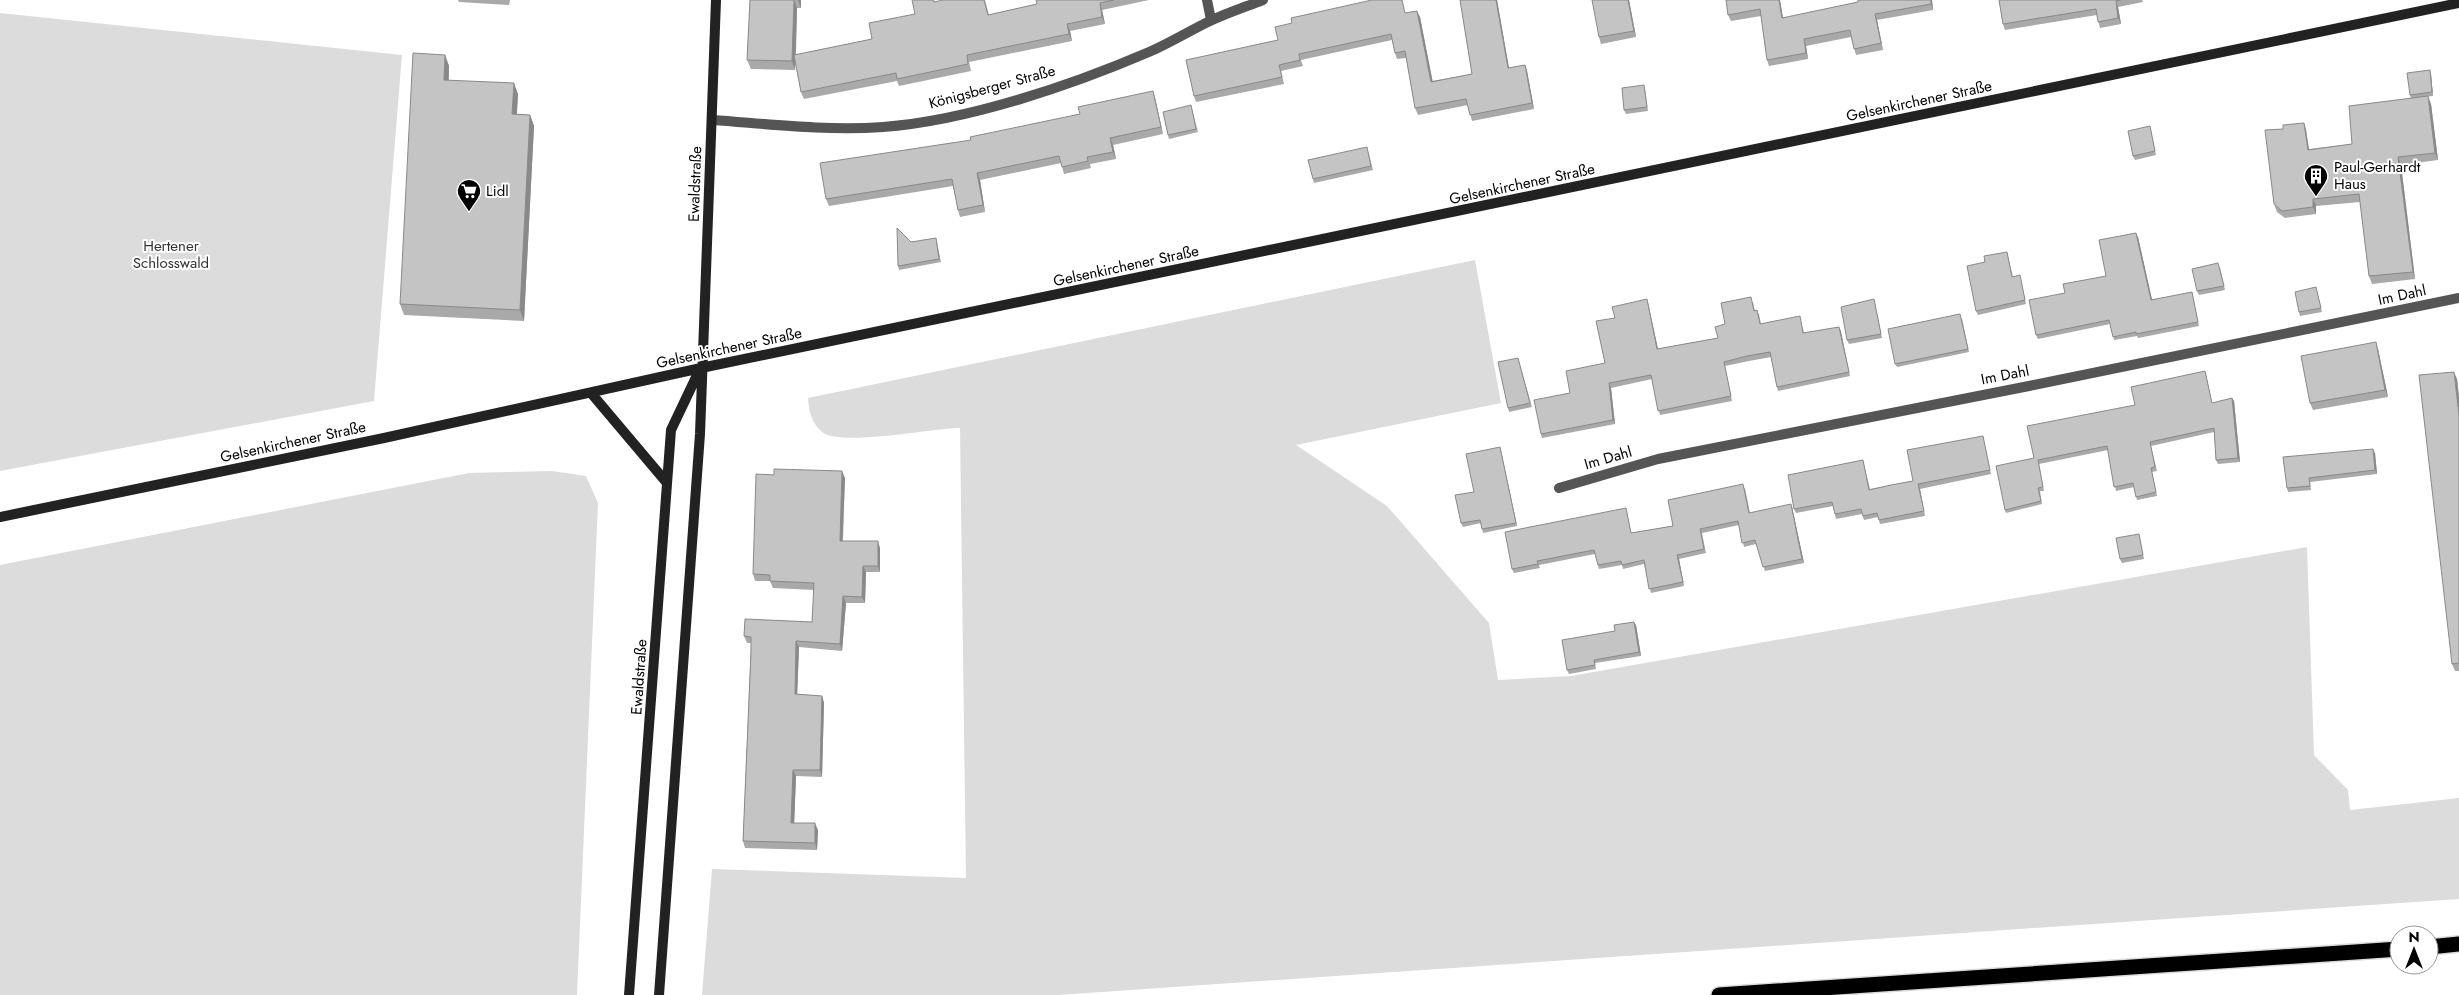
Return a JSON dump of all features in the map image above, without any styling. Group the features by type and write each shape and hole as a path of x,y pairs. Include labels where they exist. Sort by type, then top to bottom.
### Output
{"highway":[{"path":"2439,945 2459,944"},
{"path":"1719,995 2389,950"}],"main road":[{"name":"Ewaldstraße","path":"659,995 700,434 716,0"},
{"name":"Gelsenkirchener Straße","path":"0,517 591,393 701,368 2459,3"},
{"name":"Ewaldstraße","path":"629,995 671,430 701,368"},
{"path":"591,393 667,483"}],"street":[{"path":"1207,0 1211,20"},
{"name":"Königsberger Straße","path":"713,120 825,128 885,127 928,121 970,112 1100,71 1150,51 1211,20 1263,0"},
{"name":"Im Dahl","path":"1559,488 1658,459 2029,386 2459,298"}],"green space":[{"name":"Hertener Schlosswald","path":"0,13 402,55 374,401 0,471"},
{"path":"1475,260 1501,403 1296,445 1387,506 1489,623 1498,680 1571,676 2307,547 2314,755 2348,790 2350,810 2459,798 2459,899 1058,995 702,995 712,869 966,878 960,428 888,436 848,438 832,436 822,432 813,421 808,398"},
{"path":"552,471 586,476 598,503 577,995 0,995 0,565 469,473"}],"building":[{"path":"750,0 794,0 792,61 747,60"},
{"path":"912,0 933,0 934,2 943,0 984,0 988,15 1037,4 1036,0 1114,0 1100,3 1102,17 1067,24 1069,34 967,55 968,64 897,79 896,73 801,92 794,55 872,39 869,23 915,14"},
{"path":"1372,0 1402,0 1405,13 1417,11 1431,82 1472,74 1460,0 1496,0 1508,68 1525,65 1532,103 1470,115 1466,99 1415,108 1405,51 1395,53 1391,34 1299,54 1300,60 1279,65 1282,77 1194,96 1186,60 1278,40 1275,27 1292,23 1291,18"},
{"path":"1592,0 1628,0 1634,31 1599,37"},
{"path":"1726,0 1779,0 1782,18 1858,2 1858,0 1931,0 1931,4 1875,14 1881,43 1854,49 1850,30 1804,39 1806,53 1767,60 1760,9 1728,15"},
{"path":"1999,0 2121,0 2116,1 2118,18 2098,22 2096,9 2003,24"},
{"name":"Lidl","path":"413,53 445,55 444,80 514,83 512,114 530,115 520,310 400,304"},
{"path":"2430,70 2432,92 2410,95 2407,73"},
{"path":"1644,85 1647,107 1624,110 1622,88"},
{"path":"1153,91 1161,127 1110,138 1113,152 1087,157 1088,161 1062,167 1059,156 977,173 983,205 958,210 952,179 826,199 820,163 971,140 970,137 1080,114 1078,107"},
{"name":"Paul-Gerhardt Haus","path":"2428,96 2435,153 2398,157 2413,272 2369,276 2359,194 2313,199 2313,207 2282,211 2274,204 2265,130 2283,129 2283,125 2304,123 2308,150 2352,144 2349,106"},
{"path":"1191,105 1196,129 1168,135 1163,112"},
{"path":"2150,126 2155,151 2133,156 2128,131"},
{"path":"1367,147 1371,166 1313,179 1308,160"},
{"path":"897,228 911,242 936,238 939,259 898,266"},
{"path":"2136,233 2151,300 2192,292 2198,322 2113,337 2109,320 2036,335 2029,300 2065,293 2063,284 2106,276 2099,240"},
{"path":"2007,252 2012,277 2020,275 2025,300 1976,311 1967,266 1985,262 1984,256"},
{"path":"2218,263 2224,286 2197,291 2192,269"},
{"path":"2316,287 2321,308 2299,312 2295,292"},
{"path":"1751,297 1754,311 1757,310 1760,324 1800,316 1803,333 1839,327 1849,372 1777,387 1770,352 1747,356 1724,362 1731,396 1658,411 1651,375 1609,383 1613,420 1541,434 1534,400 1570,393 1566,371 1605,363 1596,321 1615,318 1612,307 1647,299 1657,349 1718,338 1715,327 1725,324 1721,303"},
{"path":"1874,299 1881,334 1847,340 1841,307"},
{"path":"1960,314 1968,349 1895,364 1888,329"},
{"path":"2376,342 2385,390 2310,403 2301,356"},
{"path":"1518,358 1530,403 1508,408 1498,362"},
{"path":"2205,371 2212,403 2232,398 2238,458 2216,460 2214,428 2150,442 2155,467 2151,468 2156,492 2136,497 2133,483 2114,487 2107,446 2038,460 2043,487 2038,488 2041,501 2005,510 1996,466 2034,458 2027,426 2135,405 2131,387"},
{"path":"2454,372 2459,415 2459,663 2452,664 2419,375"},
{"path":"1983,436 1990,470 1918,484 1924,511 1879,520 1877,513 1863,516 1861,509 1835,514 1832,502 1794,509 1788,475 1863,460 1869,490 1913,481 1907,450"},
{"path":"1500,447 1516,523 1482,529 1480,520 1461,523 1455,495 1474,492 1466,454"},
{"path":"2373,449 2375,470 2309,478 2310,486 2287,488 2283,457"},
{"path":"774,469 842,471 840,541 878,541 878,566 863,566 862,597 843,596 840,644 796,641 795,694 822,696 820,770 793,770 791,823 815,823 815,843 743,841 751,652 751,637 744,636 745,619 812,622 814,583 770,581 770,575 753,574 756,474 774,475"},
{"path":"1743,484 1749,513 1791,504 1802,559 1763,567 1755,540 1742,543 1738,521 1700,529 1704,549 1677,555 1683,582 1649,589 1644,560 1622,565 1621,561 1598,565 1594,550 1537,561 1538,564 1512,569 1505,532 1626,508 1631,533 1673,526 1668,500"},
{"path":"2139,534 2143,555 2120,559 2116,538"},
{"path":"1634,622 1639,652 1594,660 1595,665 1567,670 1562,640 1615,631 1614,625"}],"place":[{"name":"Paul-Gerhardt Haus","path":"2316,197"},
{"name":"Lidl","path":"469,212"}]}
